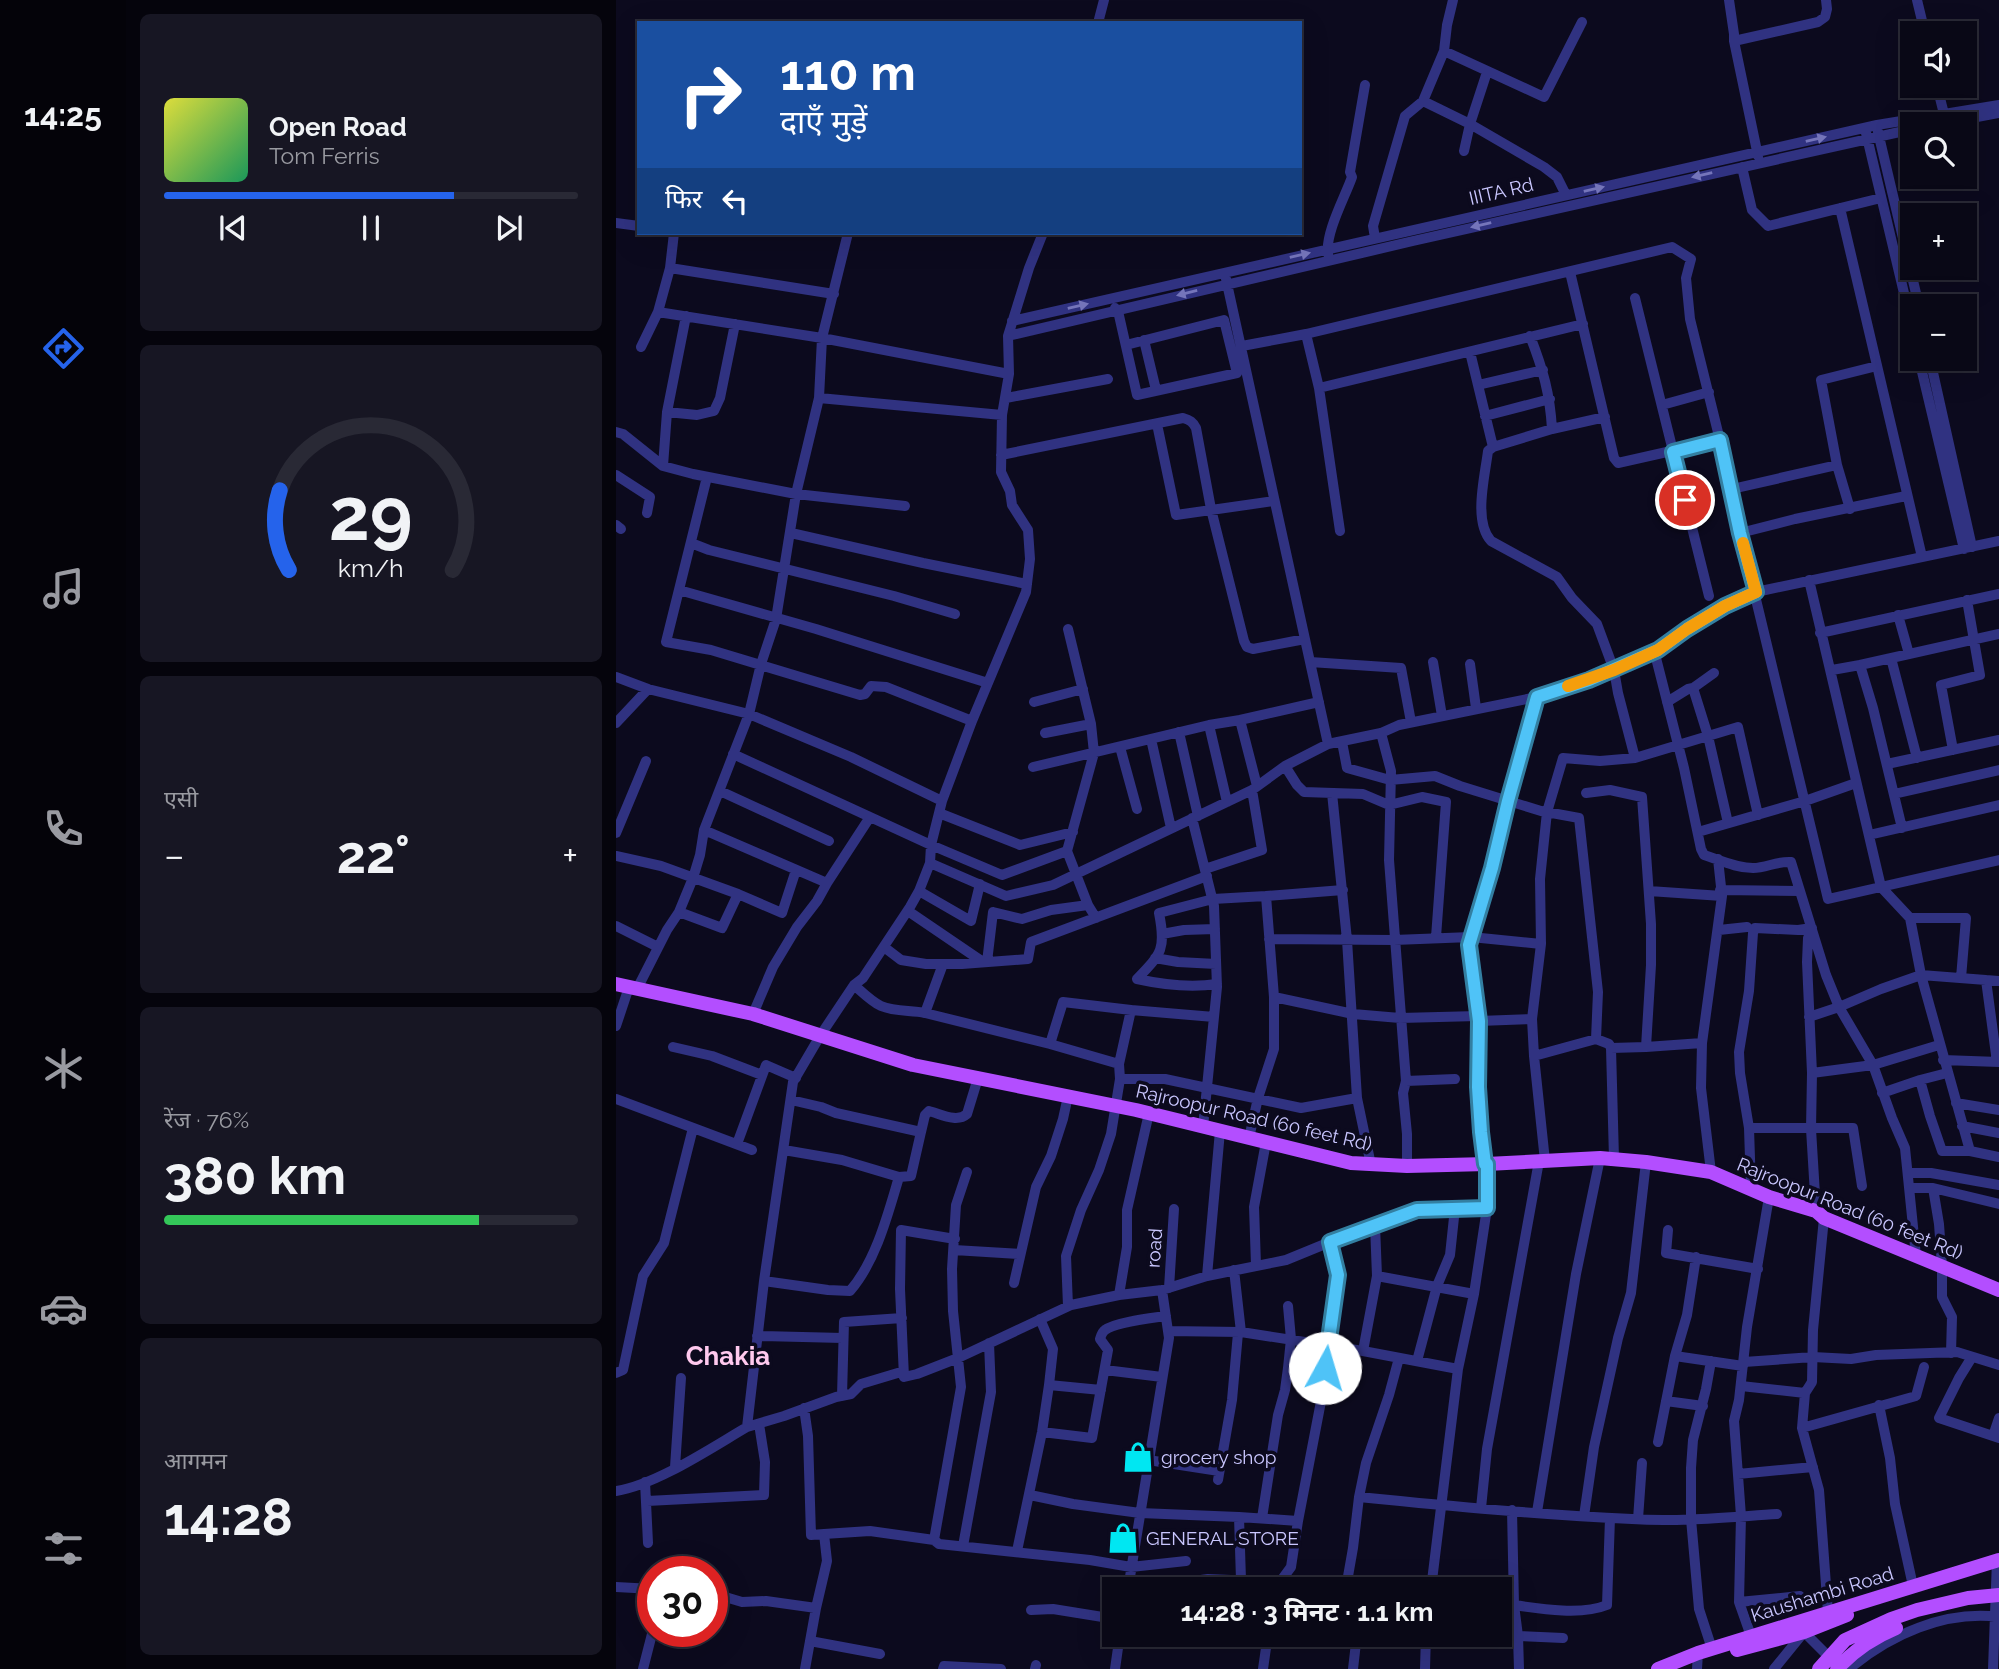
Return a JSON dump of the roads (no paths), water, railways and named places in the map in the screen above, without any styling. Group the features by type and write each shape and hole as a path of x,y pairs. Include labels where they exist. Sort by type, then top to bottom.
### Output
{"main road":[{"name":"Rajroopur Road (60 feet Rd)","path":"628,987 753,1014 913,1065 1149,1113 1351,1163 1407,1166 1607,1158 1712,1172 1999,1290"},
{"name":"Kaushambi Road","path":"1658,1669 1701,1658 1751,1636 1802,1626 1828,1612 1998,1564"},
{"path":"1678,1669 1701,1658 1802,1626 1845,1616 1998,1564"},
{"path":"1819,1669 1845,1640 1892,1619 1968,1598 1999,1595"},
{"path":"1839,1669 1850,1654 1871,1639 1919,1619 1968,1608 1997,1612"}],"street":[{"path":"1099,21 1104,0"},
{"path":"1375,238 1373,226 1405,116 1423,101 1444,51 1453,0"},
{"path":"1729,0 1734,41 1758,157"},
{"path":"1734,41 1818,22 1825,17 1825,0"},
{"path":"1917,0 1922,21"},
{"path":"1444,51 1544,97 1582,22"},
{"path":"1464,151 1487,72"},
{"path":"1328,254 1335,219 1352,177 1350,172 1365,85"},
{"path":"1423,101 1470,124 1551,172 1557,177 1566,195"},
{"name":"IIITA Rd","path":"1970,112 1999,105"},
{"name":"IIITA Rd","path":"1977,115 1999,113"},
{"name":"IIITA Rd","path":"1328,254 1375,238 1411,235 1566,195 1900,127"},
{"name":"IIITA Rd","path":"1872,132 1900,131"},
{"path":"1872,132 1881,198 1904,294"},
{"path":"1872,132 1916,294"},
{"name":"IIITA Rd","path":"1012,321 1742,167 1758,157"},
{"path":"1742,167 1752,210 1768,226 1881,198"},
{"path":"1840,208 1922,557"},
{"path":"616,223 637,226"},
{"path":"641,346 658,312 670,268 674,235"},
{"path":"616,1026 628,987 680,912 700,855 704,830 749,714 761,664 776,619 796,494 819,398 822,338 848,235"},
{"path":"747,1427 764,1282 796,1078 820,1036 854,985 863,978 919,891 930,863 931,845 942,801 972,721 1026,593 1030,559 1028,530 1012,505 1010,491 1001,472 1002,415 1009,374 1008,336 1042,235"},
{"path":"1242,346 1306,334 1671,247 1691,259 1686,278 1690,319 1828,900 1999,860"},
{"path":"670,268 834,294"},
{"path":"1570,272 1614,458 1618,463 1720,440"},
{"path":"1226,278 1328,744"},
{"name":"IIITA Rd","path":"1008,336 1118,311 1226,278"},
{"path":"1635,298 1709,596"},
{"path":"1109,299 1118,311 1137,395 1237,373 1224,320 1126,345"},
{"path":"658,312 822,338 1009,374"},
{"path":"663,466 667,412 686,316"},
{"path":"667,412 697,415 714,411 720,398 735,324"},
{"path":"1319,388 1583,324"},
{"path":"1306,334 1319,388 1340,531"},
{"path":"1530,336 1543,370 1550,400 1552,429"},
{"path":"1144,340 1157,390"},
{"path":"1470,352 1493,447"},
{"path":"1850,509 1821,380 1877,366"},
{"path":"1478,385 1543,370"},
{"path":"1922,371 1968,548"},
{"path":"1932,371 1968,548"},
{"path":"1006,398 1108,379"},
{"path":"1662,405 1709,392"},
{"path":"819,398 1002,415"},
{"path":"1485,416 1550,400"},
{"path":"1001,454 1183,418 1194,422 1211,509 1247,648 1305,639"},
{"path":"1605,418 1552,429 1493,447 1488,451 1480,510 1486,535 1491,541 1558,577 1572,598 1597,624 1614,670 1635,758"},
{"path":"1157,424 1176,514 1274,501"},
{"path":"616,432 663,466 796,494 905,506"},
{"path":"1732,489 1838,465"},
{"path":"616,475 650,497 647,513"},
{"path":"707,477 666,642 711,650 860,695 865,694 871,686 886,687 972,721"},
{"path":"1740,533 1906,496"},
{"path":"791,533 1027,584"},
{"path":"930,863 1006,896 1053,885 1255,788 1285,766 1328,744 1381,733 1399,724 1537,697 1614,670 1658,650 1725,606 1756,592 1999,541"},
{"path":"691,543 955,614"},
{"path":"1810,580 1881,887 1910,918 1921,975 1970,1152"},
{"path":"680,590 988,683"},
{"path":"1821,633 1999,594"},
{"path":"1953,750 1941,685 1980,675 1967,600"},
{"path":"1898,615 1909,654"},
{"path":"1068,629 1091,724 1094,753 1067,851 1088,905 1096,918"},
{"path":"1832,670 1999,634"},
{"path":"1656,658 1704,855 1740,867 1755,868 1780,861 1791,862 1826,975 1839,1007 1872,1065 1905,1148 1916,1256"},
{"path":"1891,658 1917,758"},
{"path":"1310,662 1401,668 1411,722"},
{"path":"1433,662 1442,716"},
{"path":"1470,664 1476,708"},
{"path":"1860,665 1902,828"},
{"path":"1667,702 1714,673"},
{"path":"616,677 648,689 749,714 851,757 942,801"},
{"path":"1693,688 1708,736 1728,824"},
{"path":"616,723 648,689"},
{"path":"1034,702 1083,689"},
{"path":"1432,1577 1458,1369 1474,1294 1487,1208 1486,1164 1478,1087 1478,1019 1469,945 1537,697"},
{"path":"1033,767 1319,702"},
{"path":"884,947 901,960 926,964 1028,959 1031,942 1262,850 1255,788 1240,720"},
{"path":"1045,733 1091,724"},
{"path":"1209,725 1227,802"},
{"path":"1481,1508 1487,1449 1542,1161 1532,1019 1541,944 1540,880 1547,812 1563,758 1600,761 1635,758 1738,727 1758,815"},
{"path":"1179,732 1213,899 1215,929 1214,1017 1203,1126"},
{"path":"1381,733 1391,771 1389,860 1406,1081 1403,1093 1407,1166"},
{"path":"1151,739 1171,828"},
{"path":"1887,764 1999,740"},
{"path":"1342,742 1347,768 1390,780 1435,776 1508,801 1579,818 1598,992 1596,1038"},
{"path":"1120,747 1137,809"},
{"path":"733,754 1002,875 1067,851"},
{"path":"616,833 646,761"},
{"path":"1285,766 1304,792 1363,794 1389,805 1422,797 1446,802 1436,937"},
{"path":"1894,794 1999,770"},
{"path":"1698,832 1856,783"},
{"path":"1586,793 1610,790 1642,797 1651,965 1646,1047"},
{"path":"720,791 829,841"},
{"path":"1332,793 1343,890 1357,1098 1371,1165"},
{"path":"1869,835 1999,805"},
{"path":"939,813 1020,845 1073,832"},
{"path":"753,1014 773,967 870,817"},
{"path":"704,830 827,883"},
{"path":"616,856 661,866 802,920"},
{"path":"1712,1172 1701,1088 1702,1043 1719,930 1721,893 1718,859"},
{"path":"782,913 796,870"},
{"path":"919,891 971,921 980,884"},
{"path":"1216,984 1167,986 1137,979 1162,948 1159,913 1213,899 1343,890"},
{"path":"1649,891 1798,891"},
{"path":"680,912 722,928 738,894"},
{"path":"1249,1138 1258,1098 1274,1049 1274,998 1266,896"},
{"path":"985,962 992,912 1022,919 1051,910 1088,905"},
{"path":"908,911 985,962"},
{"path":"1910,918 1966,918 1961,978"},
{"path":"616,926 658,947"},
{"path":"1719,930 1747,927"},
{"path":"1751,1189 1749,1128 1739,1052 1749,991 1753,933 1755,928 1812,928"},
{"path":"1812,928 1807,947 1812,1073 1811,1129 1820,1215 1812,1382 1805,1393 1802,1428 1821,1505 1828,1612"},
{"path":"1162,934 1215,929"},
{"path":"1269,939 1394,940 1471,936 1541,944"},
{"path":"1155,958 1216,964"},
{"path":"925,1013 943,964"},
{"path":"1809,1017 1921,975 1999,981"},
{"path":"1943,1060 1998,1062 1986,980"},
{"path":"854,985 880,1006 903,1011 914,1010 1119,1064"},
{"path":"1274,998 1353,1014 1400,1018 1532,1019"},
{"path":"1051,1044 1063,1002 1214,1017"},
{"path":"1068,1306 1066,1256 1111,1134 1120,1079 1119,1064 1131,1010"},
{"path":"1534,1056 1596,1038 1609,1044 1611,1048 1607,1158 1576,1274 1537,1512"},
{"path":"1611,1048 1702,1043"},
{"path":"1812,1073 1872,1065 1939,1045"},
{"path":"673,1047 712,1056 762,1075"},
{"path":"737,1144 766,1065 796,1078"},
{"path":"1882,1093 1947,1073"},
{"path":"784,1150 842,1160 899,1177 911,1176 925,1115 929,1111 959,1119 965,1118 978,1078"},
{"path":"1120,1079 1165,1079 1301,1108 1357,1098"},
{"path":"1406,1081 1455,1079"},
{"path":"1920,1080 1942,1151 1999,1157"},
{"path":"1014,1283 1035,1187 1051,1156 1068,1096"},
{"path":"616,1099 752,1150"},
{"path":"791,1100 921,1132"},
{"path":"1956,1103 1999,1110"},
{"path":"1119,1295 1127,1247 1127,1210 1149,1113"},
{"path":"1962,1126 1999,1133"},
{"path":"616,1373 623,1370 643,1276 664,1243 693,1128"},
{"path":"1749,1128 1853,1128 1862,1186"},
{"path":"1207,1276 1220,1131"},
{"path":"1256,1265 1254,1206 1266,1142"},
{"path":"1584,1516 1594,1447 1618,1338 1631,1293 1646,1162"},
{"path":"933,1539 961,1387 953,1311 952,1269 956,1205 967,1172"},
{"path":"1908,1173 1931,1173 1999,1185"},
{"path":"764,1282 850,1291 859,1280 883,1230 899,1177"},
{"path":"1910,1188 1933,1188 1999,1204"},
{"path":"1933,1188 1939,1224 1942,1297 1952,1317 1951,1353"},
{"path":"1751,1636 1739,1602 1741,1516 1734,1421 1769,1197"},
{"path":"1417,1362 1437,1286 1450,1255 1455,1208"},
{"path":"904,1377 958,1357 1068,1306 1119,1295 1166,1289 1207,1276 1286,1260 1417,1210 1487,1208"},
{"name":"road","path":"1130,1577 1169,1338 1166,1289 1174,1209"},
{"path":"1363,1351 1377,1276 1375,1225"},
{"path":"904,1377 900,1289 901,1230 954,1245 1020,1254"},
{"path":"1668,1230 1665,1253 1758,1269"},
{"path":"1285,1577 1291,1567 1318,1424 1338,1275 1330,1242"},
{"path":"1658,1442 1675,1356 1687,1315 1696,1257"},
{"path":"1148,1460 1219,1476 1233,1400 1240,1333 1234,1270"},
{"path":"1377,1276 1474,1294"},
{"path":"1262,1518 1278,1415 1285,1390 1291,1339 1288,1306"},
{"path":"1042,1432 1092,1438 1108,1350 1100,1339 1105,1329 1166,1316"},
{"path":"842,1396 844,1322 902,1318"},
{"path":"1017,1551 1042,1432 1053,1349 1040,1319"},
{"path":"1168,1331 1240,1333 1291,1339 1458,1369"},
{"path":"757,1336 843,1338"},
{"path":"963,1546 991,1392 989,1343"},
{"path":"1675,1356 1744,1364 1813,1357 1851,1359 1876,1355 1951,1353 1999,1365"},
{"path":"1972,1357 1939,1418 1996,1437 1999,1418"},
{"path":"1348,1577 1366,1464 1390,1395 1399,1358"},
{"path":"1701,1658 1691,1519 1691,1468 1693,1440 1703,1406 1711,1361"},
{"path":"1802,1428 1916,1396 1924,1367"},
{"path":"1105,1370 1162,1377"},
{"path":"616,1491 632,1488 676,1467 747,1427 851,1394 861,1384 901,1372 904,1377"},
{"path":"676,1467 681,1378"},
{"path":"1049,1385 1101,1390"},
{"path":"1741,1386 1805,1393"},
{"path":"1666,1401 1703,1406"},
{"path":"1879,1405 1890,1458 1895,1504 1913,1586"},
{"path":"804,1408 808,1436 811,1535 870,1531 933,1539 939,1544 1017,1551 1131,1567 1186,1561"},
{"path":"647,1500 764,1494 765,1462 759,1424"},
{"path":"1638,1519 1642,1463"},
{"path":"1738,1474 1813,1467"},
{"path":"645,1482 648,1543"},
{"path":"1030,1495 1140,1513 1298,1521"},
{"path":"1359,1497 1638,1519 1777,1514"},
{"path":"1512,1510 1514,1605 1519,1669"},
{"path":"1239,1517 1241,1577"},
{"path":"1514,1605 1583,1610 1599,1609 1607,1605 1610,1517"},
{"path":"805,1669 827,1561 824,1534"},
{"path":"1993,1669 1998,1564"},
{"path":"616,1587 637,1588"},
{"path":"1739,1602 1800,1596"},
{"path":"728,1597 816,1608"},
{"path":"1031,1609 1102,1617"},
{"path":"1849,1669 1892,1639 1931,1623 1997,1612"},
{"path":"1774,1669 1802,1626 1839,1669"},
{"path":"1518,1636 1563,1638"},
{"path":"810,1641 880,1654"},
{"path":"643,1669 649,1647"},
{"path":"1115,1669 1118,1647"},
{"path":"1263,1669 1266,1647"},
{"path":"1353,1669 1356,1647"},
{"path":"1425,1669 1426,1647"},
{"path":"943,1669 944,1666 1001,1669"}],"place":[{"name":"grocery shop","path":"1138,1457"},
{"name":"GENERAL STORE","path":"1123,1538"}],"district":[{"name":"Chakia","path":"728,1356"}]}
